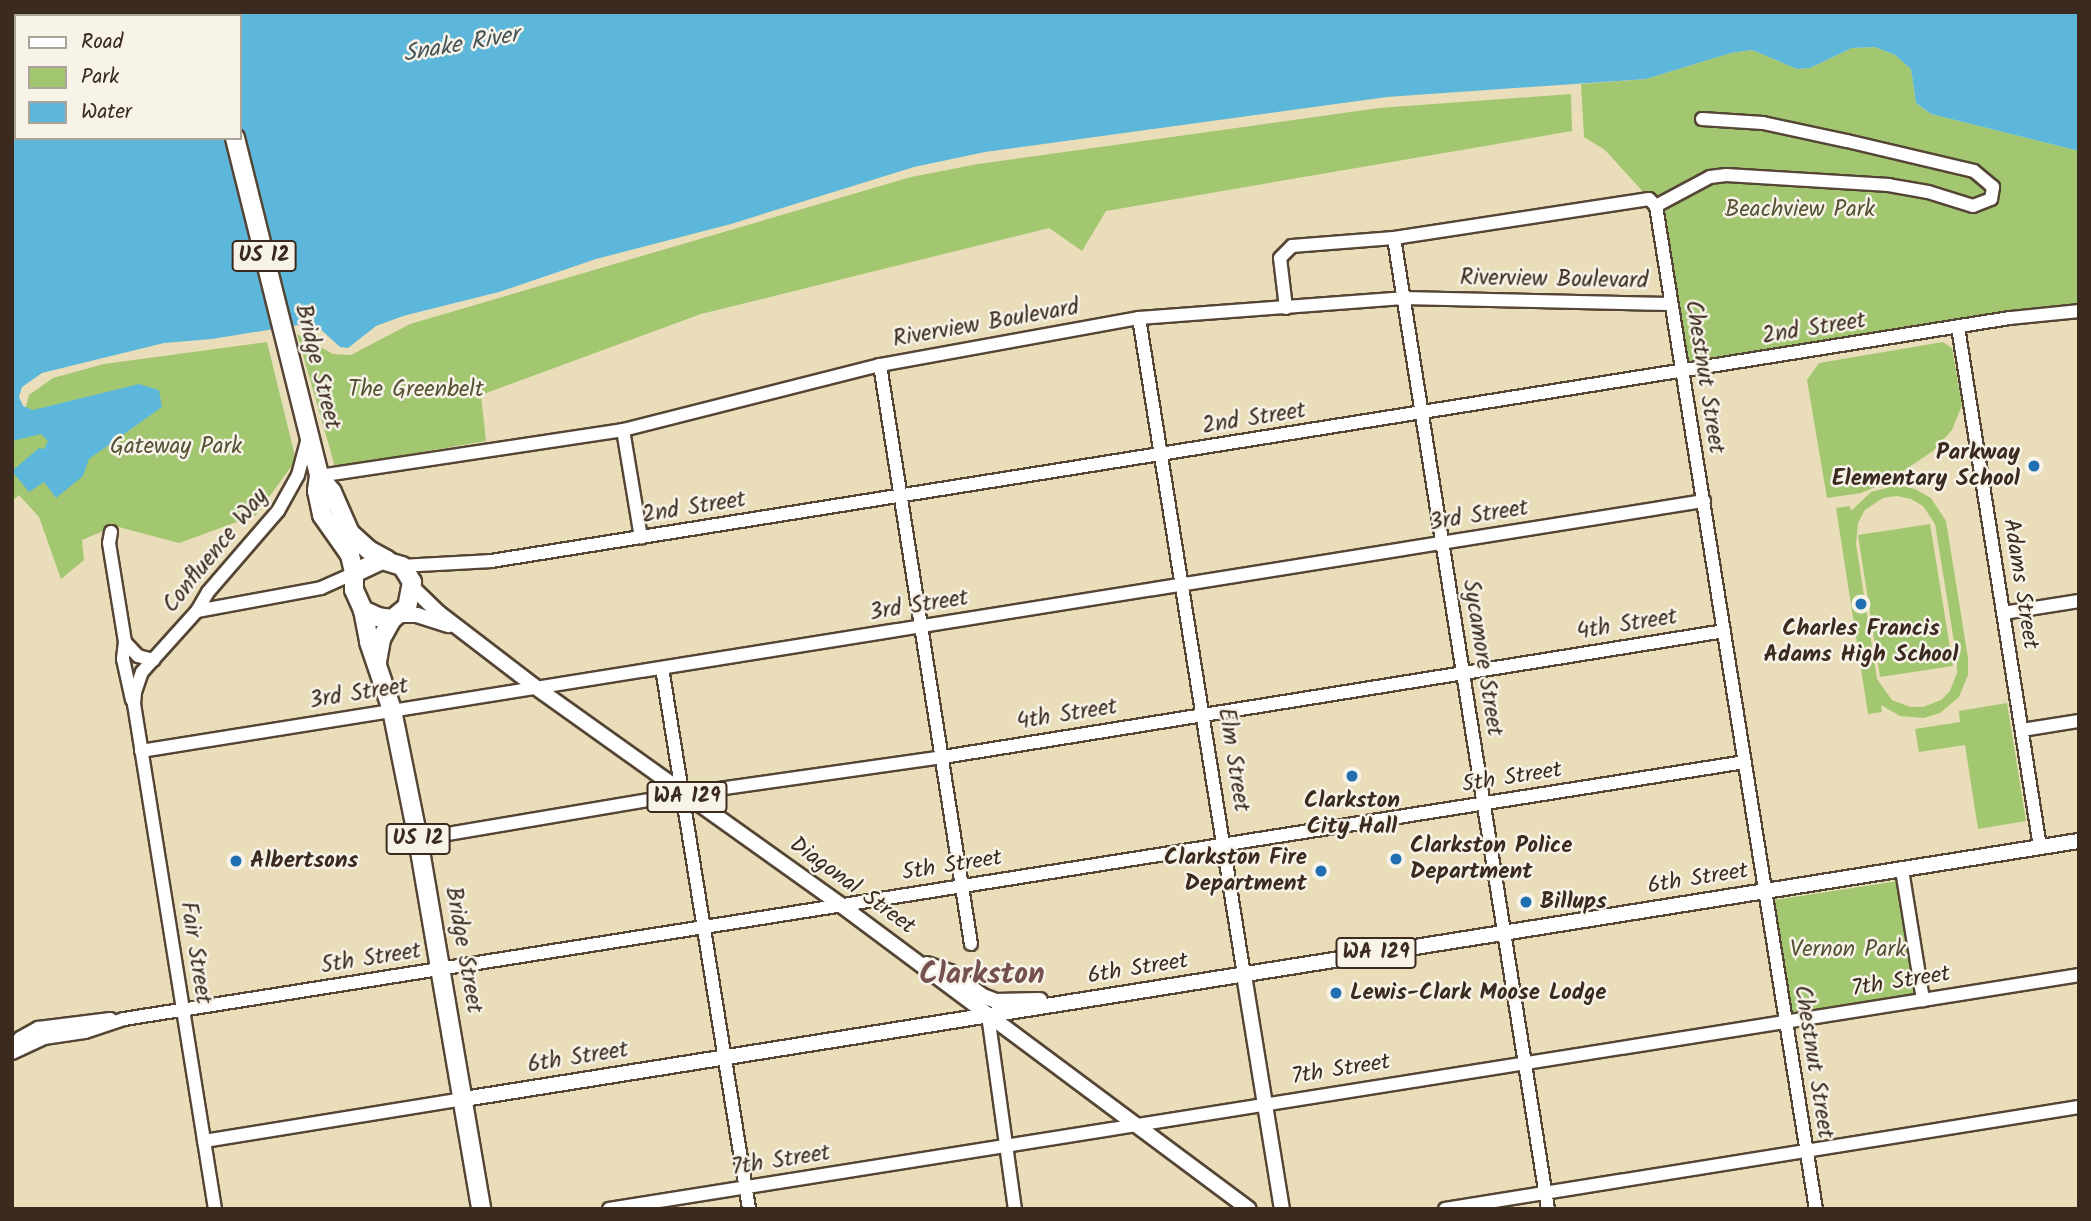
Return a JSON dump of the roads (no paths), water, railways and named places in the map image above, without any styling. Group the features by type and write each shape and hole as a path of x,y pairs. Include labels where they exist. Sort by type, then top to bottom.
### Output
{"highway":[{"name":"Bridge Street","path":"236,142 319,476 317,491 322,515 350,555 354,573"},
{"name":"Bridge Street","path":"319,476 332,492 350,533 369,550 395,563"},
{"path":"354,573 372,562 395,563"},
{"name":"US 12","path":"395,563 412,585"},
{"name":"US 12","path":"354,573 359,603"},
{"path":"377,662 382,639 395,617 407,607 412,585"},
{"name":"Bridge Street","path":"359,603 392,710 418,839 481,1209"},
{"path":"359,603 378,617 395,617"}],"main road":[{"name":"Diagonal Street","path":"412,585 459,628 534,686 842,906 1133,1125 1250,1209"},
{"name":"Diagonal Street","path":"395,617 417,615 459,628"},
{"name":"6th Street","path":"464,1099 2079,841"},
{"name":"WA 129","path":"912,958 950,972 982,996 996,1001 1035,999 1046,1006"},
{"name":"Elm Street","path":"1244,975 1282,1209"}],"street":[{"path":"1286,308 1280,258 1284,251 1292,246 1394,238 1649,199 1656,206 1710,177 1726,175 1889,185 1928,192 1973,206 1992,199 1993,187 1974,172 1763,124 1702,119"},
{"name":"Chestnut Street","path":"1656,206 1816,1209"},
{"name":"Sycamore Street","path":"1394,238 1548,1209"},
{"name":"Riverview Boulevard","path":"319,476 623,430 880,365 1139,318 1403,298 1671,304"},
{"name":"2nd Street","path":"395,563 480,563 1958,327 2079,311"},
{"name":"Elm Street","path":"1139,318 1244,975"},
{"name":"Adams Street","path":"1958,327 2040,847"},
{"path":"880,365 971,944"},
{"path":"623,430 641,537"},
{"name":"Confluence Way","path":"137,683 153,660 197,611 208,593 278,511 298,475 308,434"},
{"name":"3rd Street","path":"141,751 534,686 662,668 1704,501"},
{"name":"Fair Street","path":"111,532 109,543 125,642 123,659 134,704 215,1209"},
{"path":"412,585 436,564"},
{"path":"197,611 321,588 354,573"},
{"path":"321,588 359,603"},
{"path":"2003,613 2079,601"},
{"name":"4th Street","path":"418,839 683,794 943,757 1724,631"},
{"path":"125,642 138,656 153,660"},
{"path":"662,668 749,1209"},
{"name":"Fair Street","path":"134,704 137,683"},
{"path":"2022,730 2079,721"},
{"name":"5th Street","path":"12,1032 182,1010 1745,762"},
{"path":"1902,870 1923,1000"},
{"name":"7th Street","path":"609,1209 2079,975"},
{"path":"988,1015 1015,1209"},
{"name":"5th Street","path":"12,1050 44,1038 85,1032 124,1019"},
{"name":"5th Street","path":"12,1050 20,1038 38,1028"},
{"name":"6th Street","path":"204,1141 464,1099"},
{"path":"1445,1209 2079,1107"}],"water":[{"name":"Snake River","path":"2079,12 2079,151 1931,114 1916,103 1911,69 1895,55 1875,47 1852,48 1810,68 1797,69 1752,50 1731,53 1646,79 1387,97 985,152 914,167 731,224 596,259 499,292 403,316 376,326 348,348 340,347 317,326 298,325 212,339 164,343 42,373 22,387 19,397 23,406 33,410 139,384 159,390 162,407 89,459 83,476 56,498 44,482 29,492 12,471 39,448 44,449 48,441 41,434 12,441 12,19 14,140 242,140 242,14 38,14"}],"place":[{"name":"Parkway Elementary School","path":"2034,466"},
{"name":"Charles Francis Adams High School","path":"1861,604"},
{"name":"Clarkston City Hall","path":"1352,776"},
{"name":"Clarkston Police Department","path":"1396,859"},
{"name":"Albertsons","path":"236,861"},
{"name":"Clarkston Fire Department","path":"1321,871"},
{"name":"Billups","path":"1526,902"},
{"name":"Lewis-Clark Moose Lodge","path":"1336,993"}],"district":[{"name":"Clarkston","path":"982,975"}],"park label":[{"name":"Beachview Park","path":"1800,210"},
{"name":"The Greenbelt","path":"416,390"},
{"name":"Gateway Park","path":"176,447"},
{"name":"Vernon Park","path":"1848,950"}]}
